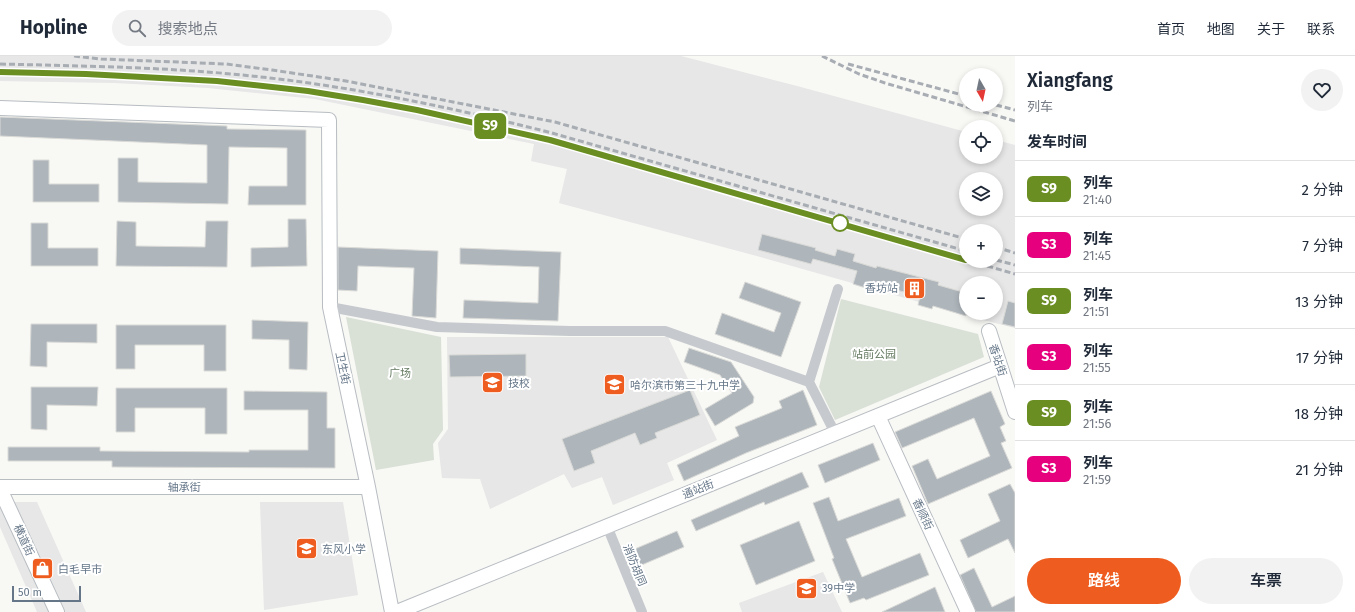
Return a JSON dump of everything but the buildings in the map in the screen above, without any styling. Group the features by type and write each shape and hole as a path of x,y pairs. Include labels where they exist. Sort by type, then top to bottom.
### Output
{"street":[{"name":"卫生街","path":"0,108 329,120 330,307 368,487 392,612"},
{"path":"809,382 838,289"},
{"path":"330,307 437,327 570,331 665,331 809,382 835,433"},
{"name":"香站街","path":"989,331 1015,412"},
{"name":"通站街","path":"397,612 1000,366"},
{"name":"香顺街","path":"878,416 968,612"},
{"name":"轴承街","path":"0,488 368,487"},
{"name":"横道街","path":"0,488 57,612"},
{"name":"消防胡同","path":"607,526 642,612"}],"shaded area":[{"path":"0,56 681,56 959,130 959,164 1003,164 1003,142 1015,145 1015,328 983,320 1003,320 1003,276 959,276 959,313 753,255 559,203 567,169 531,161 534,144 315,99 208,88 115,83 0,81"},
{"path":"447,337 668,337 717,440 667,463 674,480 613,505 602,477 572,488 564,474 490,509 480,479 442,478 438,443 448,429"},
{"name":"白毛早市","path":"0,502 37,502 86,612 37,612 0,527"},
{"name":"东风小学","path":"260,502 343,502 358,595 264,610"},
{"name":"39中学","path":"823,572 842,612 742,612 739,603"}],"green space":[{"name":"站前公园","path":"841,299 978,334 984,357 835,420 819,387"},
{"name":"广场","path":"346,317 441,337 443,430 433,444 434,460 376,470"}],"railway":[{"path":"74,56 101,59 226,64 272,70 346,81 555,122 959,237"},
{"path":"822,56 859,74 885,83 1015,121"},
{"path":"0,64 121,67 212,72 281,79 398,98 475,114 552,133 959,249"},
{"path":"848,64 959,94"},
{"path":"0,72 139,76 217,81 308,91 417,110 550,140 959,258"},
{"path":"1003,107 1015,110"},
{"path":"1003,249 1015,253"},
{"path":"1003,262 1015,265"},
{"path":"994,268 1015,274"}],"train":[{"name":"S9","path":"0,72 139,76 241,83 308,91 417,110 550,140 959,258"}],"place":[{"name":"香坊站","path":"914,288"},
{"name":"技校","path":"493,383"},
{"name":"哈尔滨市第三十九中学","path":"615,385"},
{"name":"东风小学","path":"306,549"},
{"name":"白毛早市","path":"43,569"},
{"name":"39中学","path":"806,588"}]}
